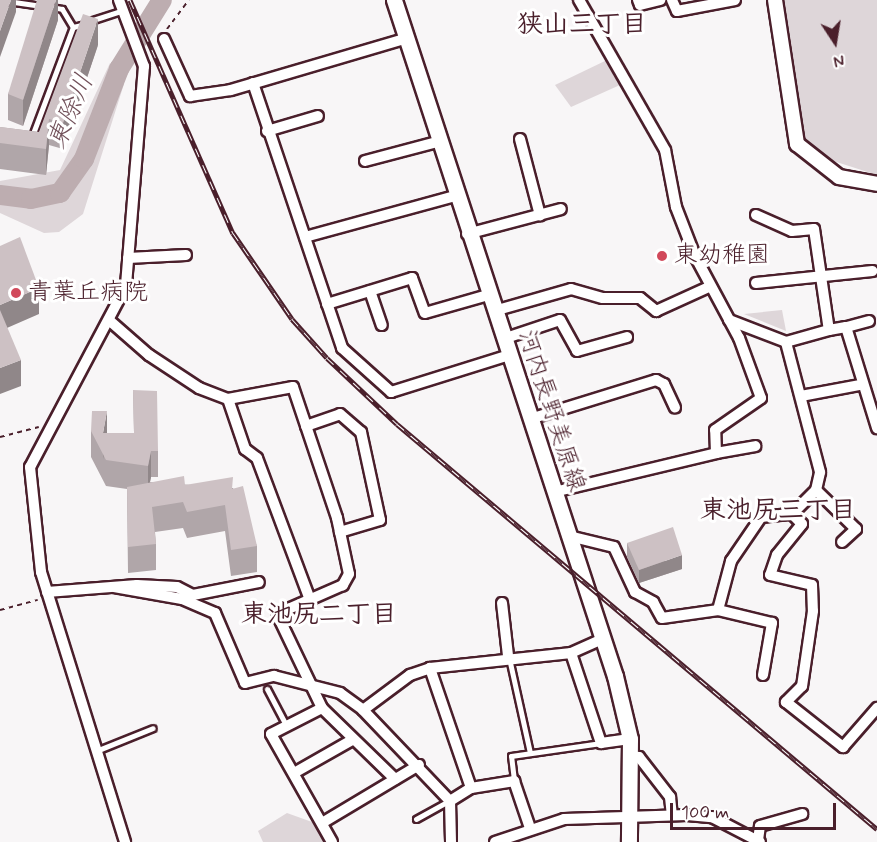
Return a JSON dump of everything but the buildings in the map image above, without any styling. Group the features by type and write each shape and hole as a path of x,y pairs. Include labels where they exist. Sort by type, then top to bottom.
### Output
{"main road":[{"name":"河内長野美原線","path":"394,0 404,39 454,196 603,639 630,739 629,842"}],"street":[{"path":"579,0 665,150 676,207 709,287 729,320 761,398 715,430 716,453"},
{"path":"638,0 640,5 660,0"},
{"path":"672,0 677,11 735,0"},
{"path":"775,0 797,144 839,177 877,184"},
{"path":"121,5 140,51 143,77 125,294 30,467 39,567 125,842"},
{"path":"164,39 190,96 253,83 404,39"},
{"path":"253,83 267,131 342,348 391,392 509,355"},
{"path":"267,131 318,116"},
{"path":"520,139 540,215"},
{"path":"365,161 437,142"},
{"path":"305,237 454,196"},
{"path":"467,234 561,209"},
{"path":"756,215 792,231 814,229 829,330"},
{"path":"128,258 186,255"},
{"path":"756,283 872,271"},
{"path":"327,304 412,278 425,313 488,295"},
{"path":"494,311 571,288 603,298 640,298 656,311 709,287"},
{"path":"370,291 382,325"},
{"path":"503,339 560,320 577,351 627,337"},
{"path":"729,320 786,342 869,321"},
{"path":"110,321 148,354 228,399 293,387 340,532 349,574 343,585 276,615 322,708 352,740 395,779"},
{"path":"846,327 859,384 877,428"},
{"path":"718,610 731,561 761,517 792,514 816,490 820,472 786,342"},
{"path":"530,419 656,380 664,384 675,408"},
{"path":"801,396 859,384"},
{"path":"228,399 244,449 257,458 309,600"},
{"path":"306,426 340,414 361,432 380,520 340,532"},
{"path":"554,492 716,453 755,446"},
{"path":"816,490 856,529 842,542"},
{"path":"792,514 802,524 777,555 770,574 812,585 813,611 802,686 786,702 843,747 877,708"},
{"path":"569,536 614,547 635,592 653,602 662,618 718,610 772,623 763,675"},
{"path":"48,594 114,587 177,587 193,595 259,582"},
{"path":"114,587 182,599 214,613 245,683 274,676 312,688 340,693 363,710 419,765 450,801 451,842"},
{"path":"502,603 508,656"},
{"path":"363,710 411,675 429,668 508,656 571,653 603,639"},
{"path":"571,653 601,743 630,739"},
{"path":"429,668 471,788"},
{"path":"322,708 272,734 332,842"},
{"path":"294,773 352,740"},
{"path":"630,756 639,757 665,789 672,815"},
{"path":"322,823 419,765"},
{"path":"450,801 471,788 514,781 530,828"},
{"path":"495,842 530,828 564,819 672,815 712,817 754,839 760,826 802,814"}],"lane":[{"path":"0,0 62,9 74,27"},
{"path":"27,142 74,27 121,5"},
{"path":"508,656 530,753"},
{"path":"267,689 286,725"},
{"path":"96,751 153,728"},
{"path":"514,781 511,756 601,743"},
{"path":"416,819 450,801"}],"path":[{"path":"0,437 50,428"},
{"path":"0,610 48,594"}],"shaded area":[{"path":"784,0 877,0 877,175 824,158 802,136"},
{"path":"607,60 620,85 571,107 555,85"},
{"path":"110,63 124,84 83,214 59,232 44,233 0,213 0,181 60,170"},
{"path":"782,310 786,331 744,314"},
{"path":"287,813 312,822 325,842 263,842 258,831"}],"waterway":[{"name":"東除川","path":"0,195 31,199 60,193 84,159 119,69 162,0"}],"railway":[{"path":"130,0 233,233 292,319 327,358 397,424 877,829"}],"place":[{"name":"東幼稚園","path":"662,256"},
{"name":"青葉丘病院","path":"16,293"}],"district":[{"name":"狭山三丁目","path":"582,26"},
{"name":"東池尻三丁目","path":"778,512"},
{"name":"東池尻二丁目","path":"319,616"}]}
